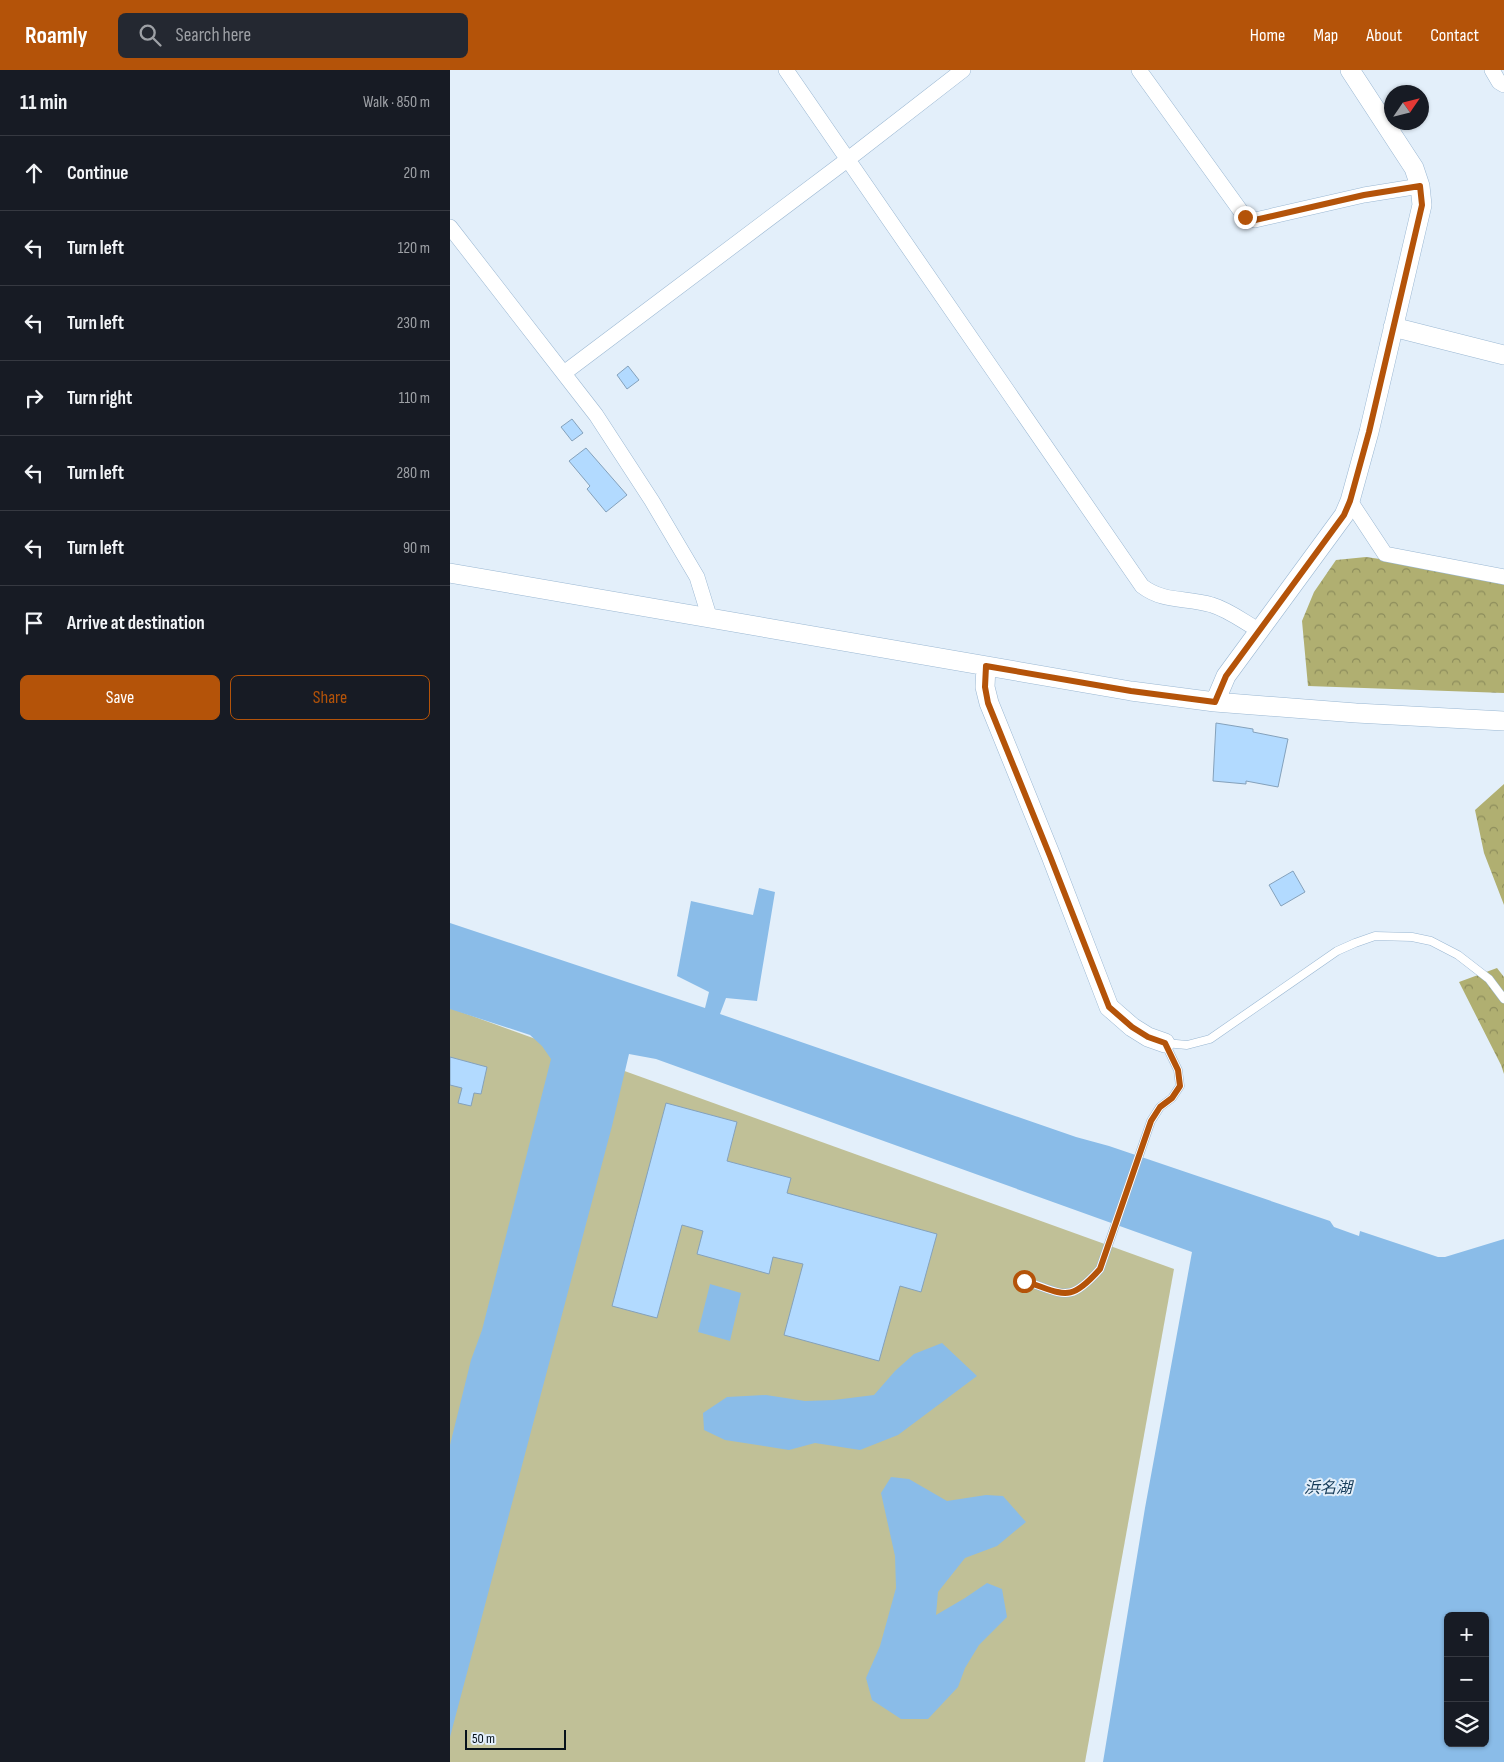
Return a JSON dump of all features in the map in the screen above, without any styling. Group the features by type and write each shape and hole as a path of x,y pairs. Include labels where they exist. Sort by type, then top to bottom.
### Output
{"street":[{"path":"786,70 1142,586 1162,597 1212,605 1234,615 1260,631"},
{"path":"564,373 848,160 963,70"},
{"path":"1139,70 1245,217 1255,220 1364,195 1420,186"},
{"path":"1215,702 1226,676 1344,515 1350,501 1369,432 1422,205 1420,186 1414,168 1350,70"},
{"path":"1492,70 1499,82 1504,85"},
{"path":"450,227 596,416 652,501 697,577 710,619"},
{"path":"1393,327 1504,354"},
{"path":"1350,501 1385,554 1504,577"},
{"path":"450,573 1131,691 1215,702 1356,713 1504,721"},
{"path":"986,666 985,687 988,703 1109,1007 1132,1027 1148,1037 1165,1043"}],"lane":[{"path":"1165,1043 1187,1045 1210,1039 1338,951 1375,936 1412,937 1431,941 1442,946 1458,955 1489,979 1504,999"},
{"path":"1024,1281 1066,1294 1078,1291 1100,1269 1151,1121 1160,1107 1172,1098 1180,1086 1178,1070 1165,1043"}],"green space":[{"path":"1366,557 1504,577 1504,693 1308,686 1302,621 1314,592 1336,560"},
{"path":"1504,784 1504,905 1484,853 1475,810"},
{"path":"1497,968 1504,977 1504,1074 1459,982"},
{"path":"450,1008 1174,1269 1085,1762 450,1762"}],"water":[{"name":"浜名湖","path":"759,888 775,892 757,1001 726,998 720,1014 1076,1137 1109,1146 1330,1221 1334,1227 1359,1236 1360,1231 1438,1257 1445,1257 1504,1239 1504,1762 1103,1762 1145,1508 1192,1252 656,1059 629,1054 612,1126 450,1737 450,1445 471,1360 482,1330 551,1059 542,1046 530,1035 450,1009 450,923 705,1008 709,992 677,976 691,901 753,915"},
{"path":"710,1284 741,1293 730,1341 698,1332"},
{"path":"942,1343 977,1376 898,1435 860,1450 815,1443 789,1450 725,1440 704,1430 703,1413 727,1397 766,1395 805,1401 834,1400 874,1395 895,1371 914,1354"},
{"path":"891,1477 909,1479 947,1501 986,1495 1003,1496 1026,1522 997,1546 965,1558 938,1592 936,1615 987,1583 1002,1589 1007,1617 979,1645 965,1668 958,1687 928,1719 901,1719 872,1700 866,1678 880,1646 896,1588 895,1556 881,1493"}],"building":[{"path":"628,366 639,380 627,389 617,375"},
{"path":"572,419 583,433 572,441 561,427"},
{"path":"586,448 627,495 606,512 587,489 590,486 569,461"},
{"path":"1216,723 1253,729 1253,732 1288,739 1278,787 1246,781 1246,784 1213,781"},
{"path":"1293,871 1305,892 1281,906 1269,885"},
{"path":"450,1057 487,1067 481,1094 474,1093 471,1106 458,1103 462,1088 450,1085"},
{"path":"666,1103 737,1122 727,1161 791,1178 787,1193 937,1234 921,1292 900,1286 879,1361 784,1335 803,1264 773,1257 769,1274 697,1254 703,1231 682,1225 657,1318 612,1306"}],"route":[{"path":"1024,1281 1066,1294 1078,1291 1100,1269 1151,1121 1160,1107 1172,1098 1180,1086 1178,1070 1165,1043 1148,1037 1132,1027 1109,1007 988,703 985,687 986,666 1131,691 1215,702 1226,676 1344,515 1350,501 1369,432 1422,205 1420,186 1364,195 1255,220 1245,217"}]}
